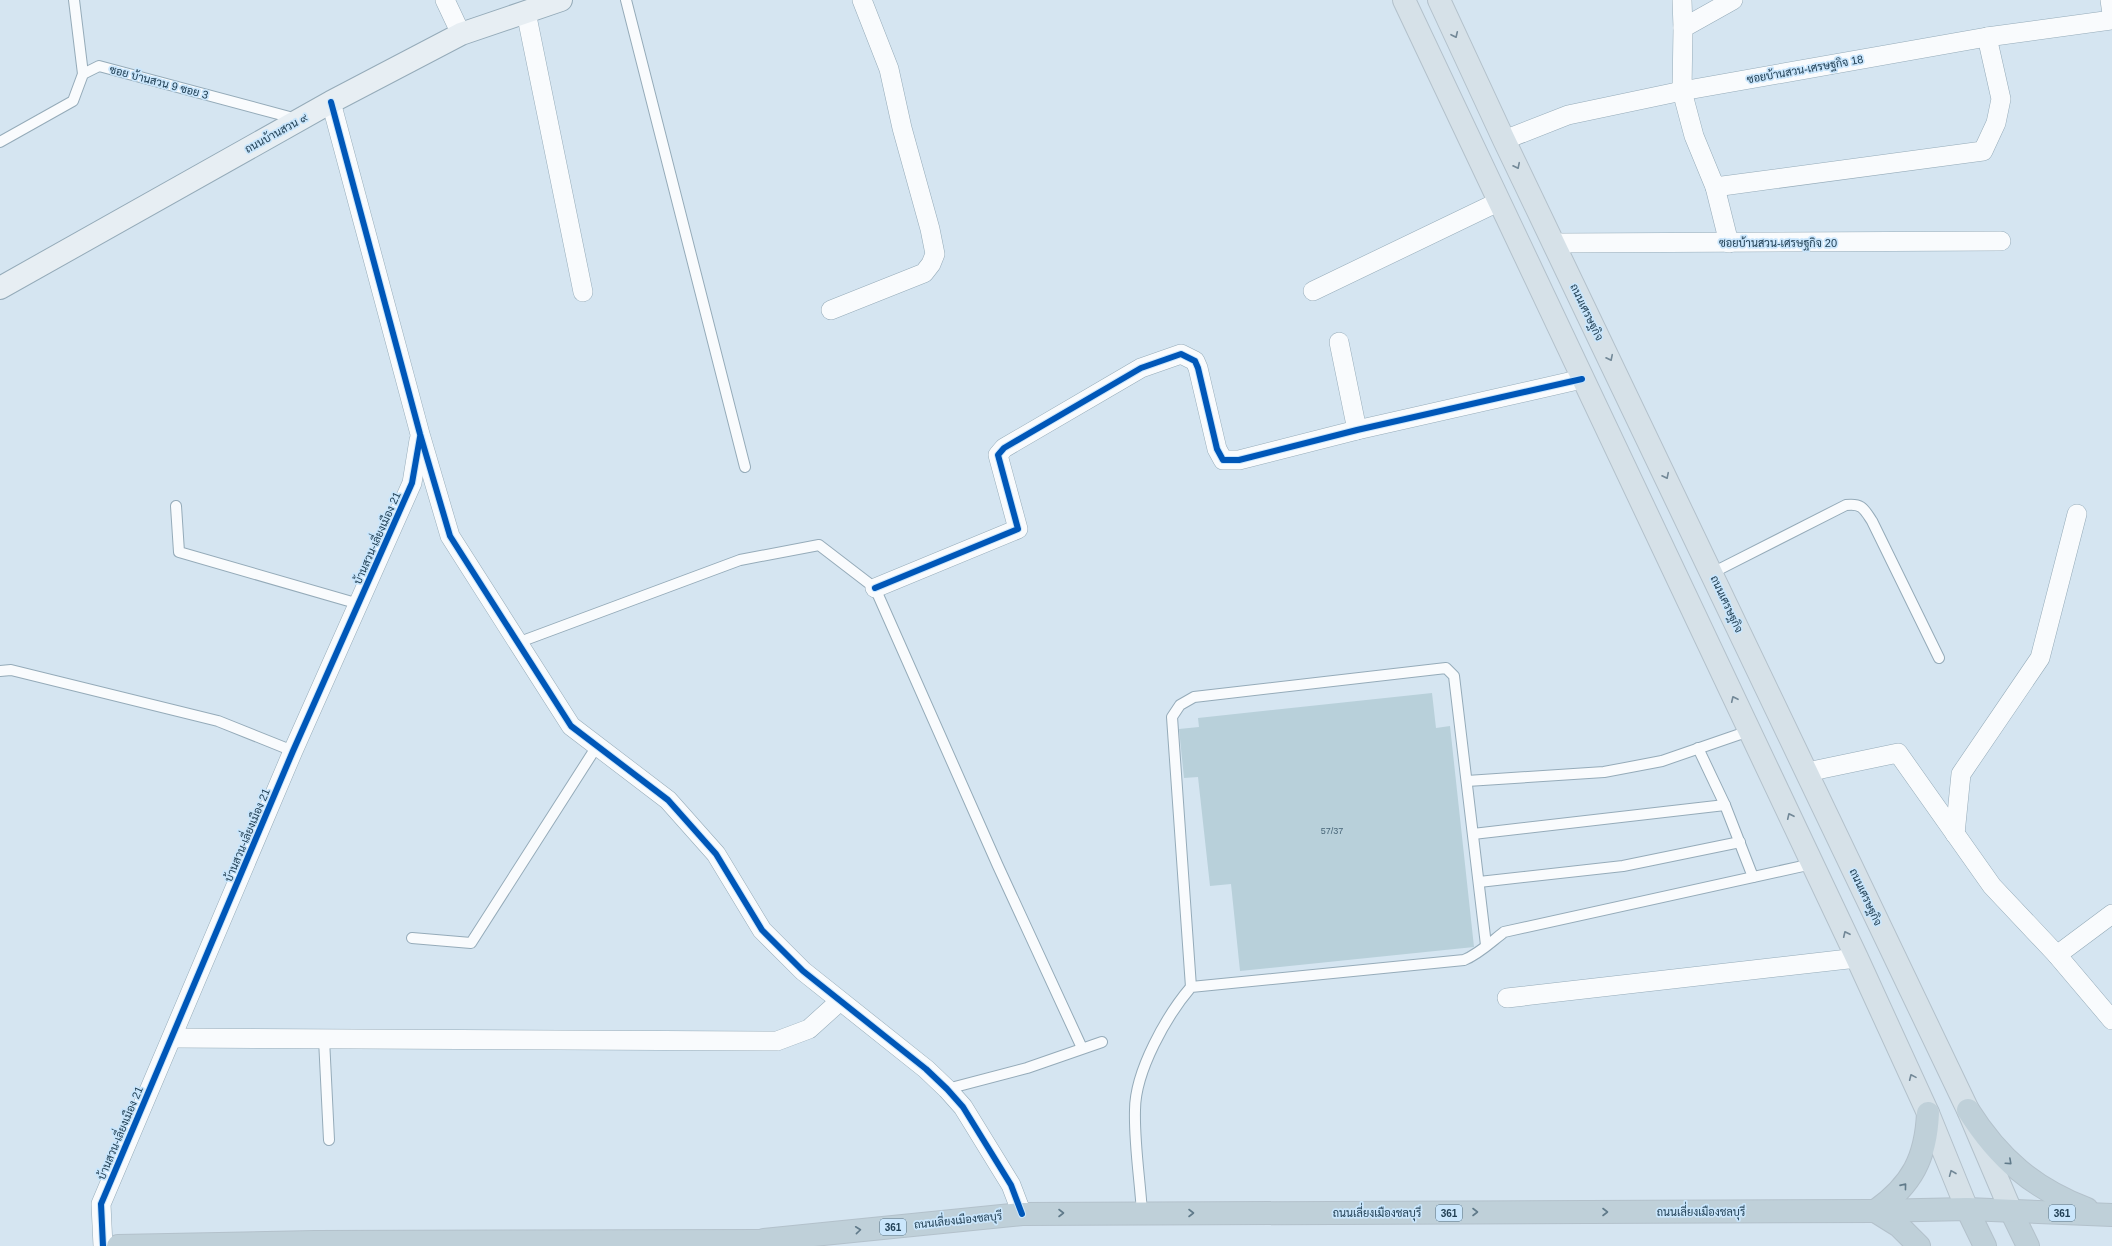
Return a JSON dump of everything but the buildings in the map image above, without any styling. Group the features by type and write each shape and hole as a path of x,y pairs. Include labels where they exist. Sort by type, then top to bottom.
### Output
{"highway":[{"path":"1968,1110 1982,1132 1999,1153 2019,1171 2041,1187 2064,1200 2112,1215"},
{"path":"1919,1246 1899,1226 1875,1212 1891,1200 1905,1186 1915,1170 1926,1139 1928,1113"},
{"path":"1967,1209 1984,1246"},
{"name":"ถนนเลี่ยงเมืองชลบุรี","path":"764,1240 1022,1214 1875,1212 1967,1209 2112,1215"},
{"path":"2011,1210 2028,1246"},
{"name":"ถนนเลี่ยงเมืองชลบุรี","path":"118,1246 308,1242 764,1240 847,1246"}],"main road":[{"path":"1404,0 1498,202 1858,958 1928,1113 1967,1209"},
{"name":"ถนนเศรษฐกิจ","path":"1441,1 1504,140 1555,243 1968,1110 2011,1210"},
{"path":"1681,588 1712,573"}],"street":[{"path":"445,0 461,34"},
{"name":"ถนนบ้านสวน ๙","path":"0,288 330,102 461,34 561,0"},
{"path":"831,310 924,273 931,264 935,254 930,229 902,128 888,69 862,0"},
{"path":"1682,0 1682,91 1694,136 1715,187 1729,243"},
{"path":"1683,28 1733,0"},
{"path":"2110,0 2112,14"},
{"path":"526,12 584,292"},
{"name":"ซอยบ้านสวน-เศรษฐกิจ 18","path":"1504,140 1568,116 1682,91 1987,37 2112,20"},
{"path":"1715,187 1983,151 1996,123 2001,99 1987,37"},
{"path":"330,102 420,434 450,536 571,726 668,800 716,854 762,930 803,971 926,1069 963,1106 1011,1185 1022,1214"},
{"path":"1314,291 1498,202"},
{"name":"ซอยบ้านสวน-เศรษฐกิจ 20","path":"1555,243 2001,241"},
{"path":"1338,342 1357,430"},
{"path":"875,588 1018,529 998,455 1004,448 1141,368 1181,354 1194,361 1198,368 1217,450 1223,460 1239,460 1357,430 1582,378"},
{"name":"บ้านสวน-เลี่ยงเมือง 21","path":"103,1246 102,1204 293,751 412,483 420,434"},
{"path":"1955,834 1961,774 2040,658 2077,514"},
{"path":"1807,772 1898,753 1992,886 2057,955 2112,1020"},
{"path":"2057,955 2112,914"},
{"path":"1506,998 1858,958"},
{"path":"172,1038 777,1041 809,1029 840,1001"}],"lane":[{"path":"0,142 73,101 83,74 74,0"},
{"path":"626,0 745,467"},
{"name":"ซอย บ้านสวน 9 ซอย 3","path":"83,74 99,66 299,120"},
{"path":"1712,573 1846,505 1856,503 1864,508 1872,521 1939,658"},
{"path":"176,506 179,552 359,604"},
{"path":"517,643 740,560 819,545 875,588 995,859 1082,1048"},
{"path":"1142,1213 1135,1108 1139,1085 1152,1048 1175,1006 1191,987 1172,717 1180,705 1194,697 1446,668 1454,676 1486,945"},
{"path":"0,671 11,670 218,721 293,751"},
{"path":"1467,781 1604,772 1662,761 1749,731"},
{"path":"412,938 471,943 597,746"},
{"path":"1698,748 1725,805 1753,877"},
{"path":"1473,834 1725,805"},
{"path":"1479,882 1623,866 1740,842"},
{"path":"1191,987 1464,960 1477,955 1486,945 1504,932 1812,864"},
{"path":"324,1039 329,1140"},
{"path":"947,1089 1027,1068 1102,1042"}],"cycle path":[{"path":"331,102 420,434 450,536 571,726 668,800 716,854 762,930 803,971 926,1069 947,1089 963,1107 1011,1185 1022,1214"},
{"path":"875,588 1018,529 998,455 1004,448 1141,368 1181,354 1195,361 1198,368 1217,449 1223,460 1239,460 1357,430 1582,379"},
{"path":"103,1246 101,1204 293,751 412,483 420,437"}]}
